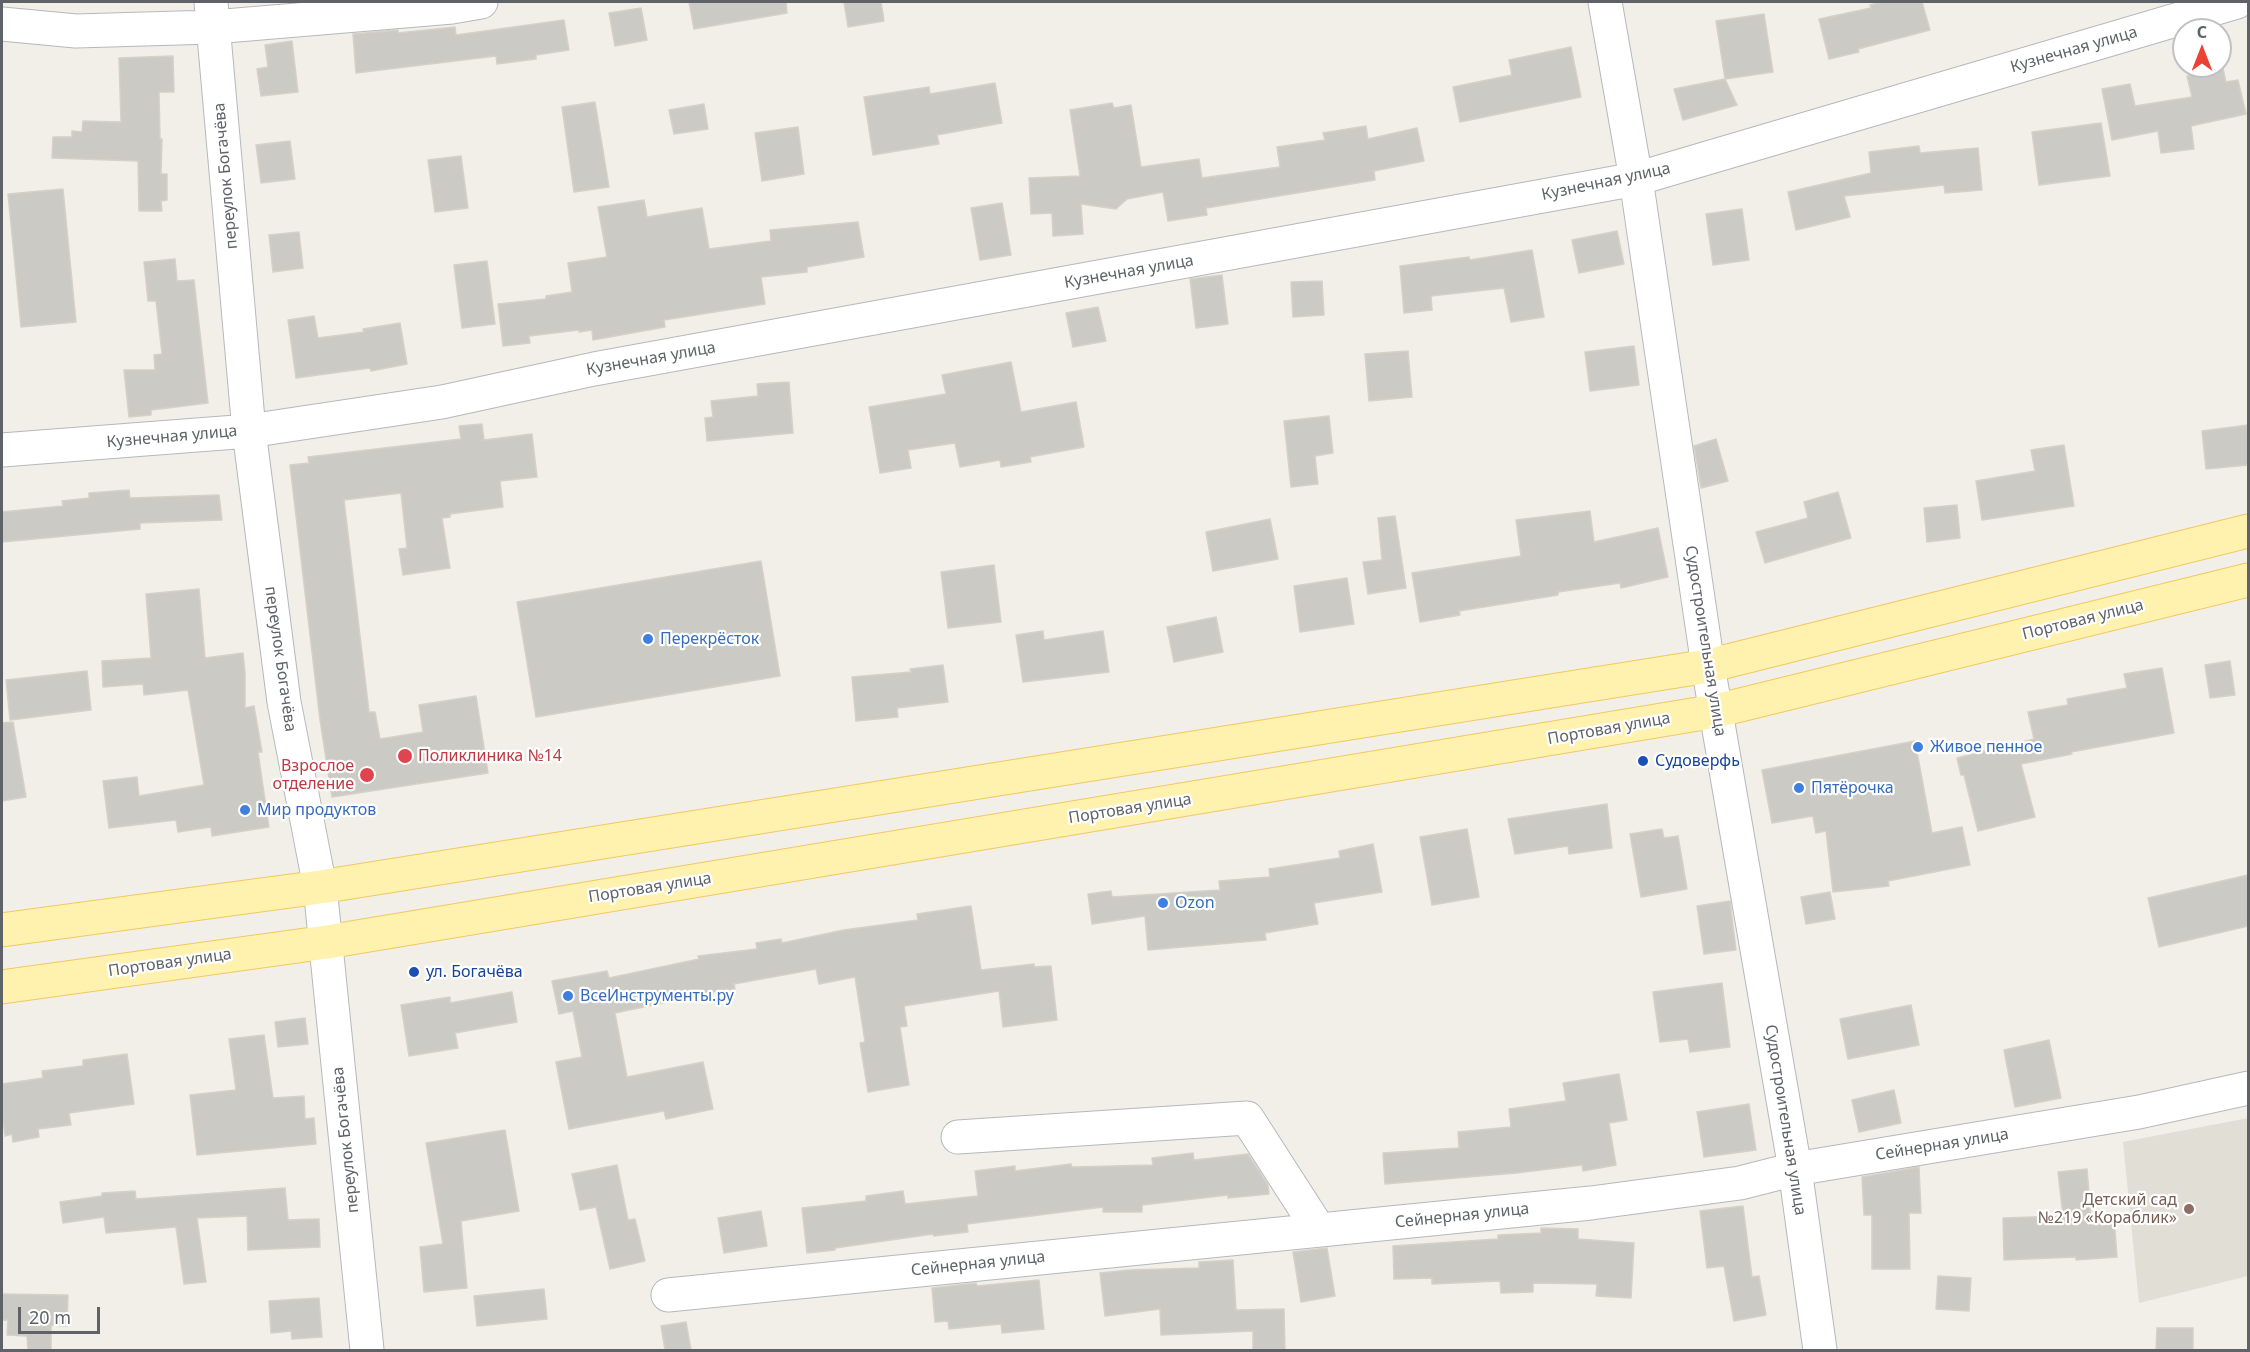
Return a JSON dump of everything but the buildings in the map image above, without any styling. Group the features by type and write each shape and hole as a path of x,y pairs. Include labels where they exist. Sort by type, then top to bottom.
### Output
{"main road":[{"path":"2,930 320,887 1708,666 2248,531"},
{"name":"Портовая улица","path":"2,987 327,942 1716,711 2248,580"}],"street":[{"path":"2,24 76,32 212,14 452,7 481,2"},
{"name":"Судостроительная улица","path":"1605,2 1636,179 1708,666 1795,1169 1820,1350"},
{"name":"Кузнечная улица","path":"2,450 249,431 442,402 594,369 1636,179 2237,2"},
{"name":"переулок Богачёва","path":"212,14 249,431 284,702 320,887 367,1350"},
{"name":"Сейнерная улица","path":"668,1295 1591,1203 1740,1183 1795,1169 2139,1113 2248,1088"},
{"path":"958,1137 1247,1118 1319,1230"}],"shaded area":[{"name":"Детский сад №219 «Кораблик»","path":"2248,1118 2248,1276 2139,1303 2123,1142"}],"place":[{"name":"Перекрёсток","path":"648,639"},
{"name":"Живое пенное","path":"1918,747"},
{"name":"Поликлиника №14","path":"405,756"},
{"name":"Судоверфь","path":"1643,761"},
{"name":"Взрослое отделение","path":"367,775"},
{"name":"Пятёрочка","path":"1799,788"},
{"name":"Мир продуктов","path":"245,810"},
{"name":"Ozon","path":"1163,903"},
{"name":"ул. Богачёва","path":"414,972"},
{"name":"ВсеИнструменты.ру","path":"568,996"},
{"name":"Детский сад №219 «Кораблик»","path":"2189,1209"}]}
